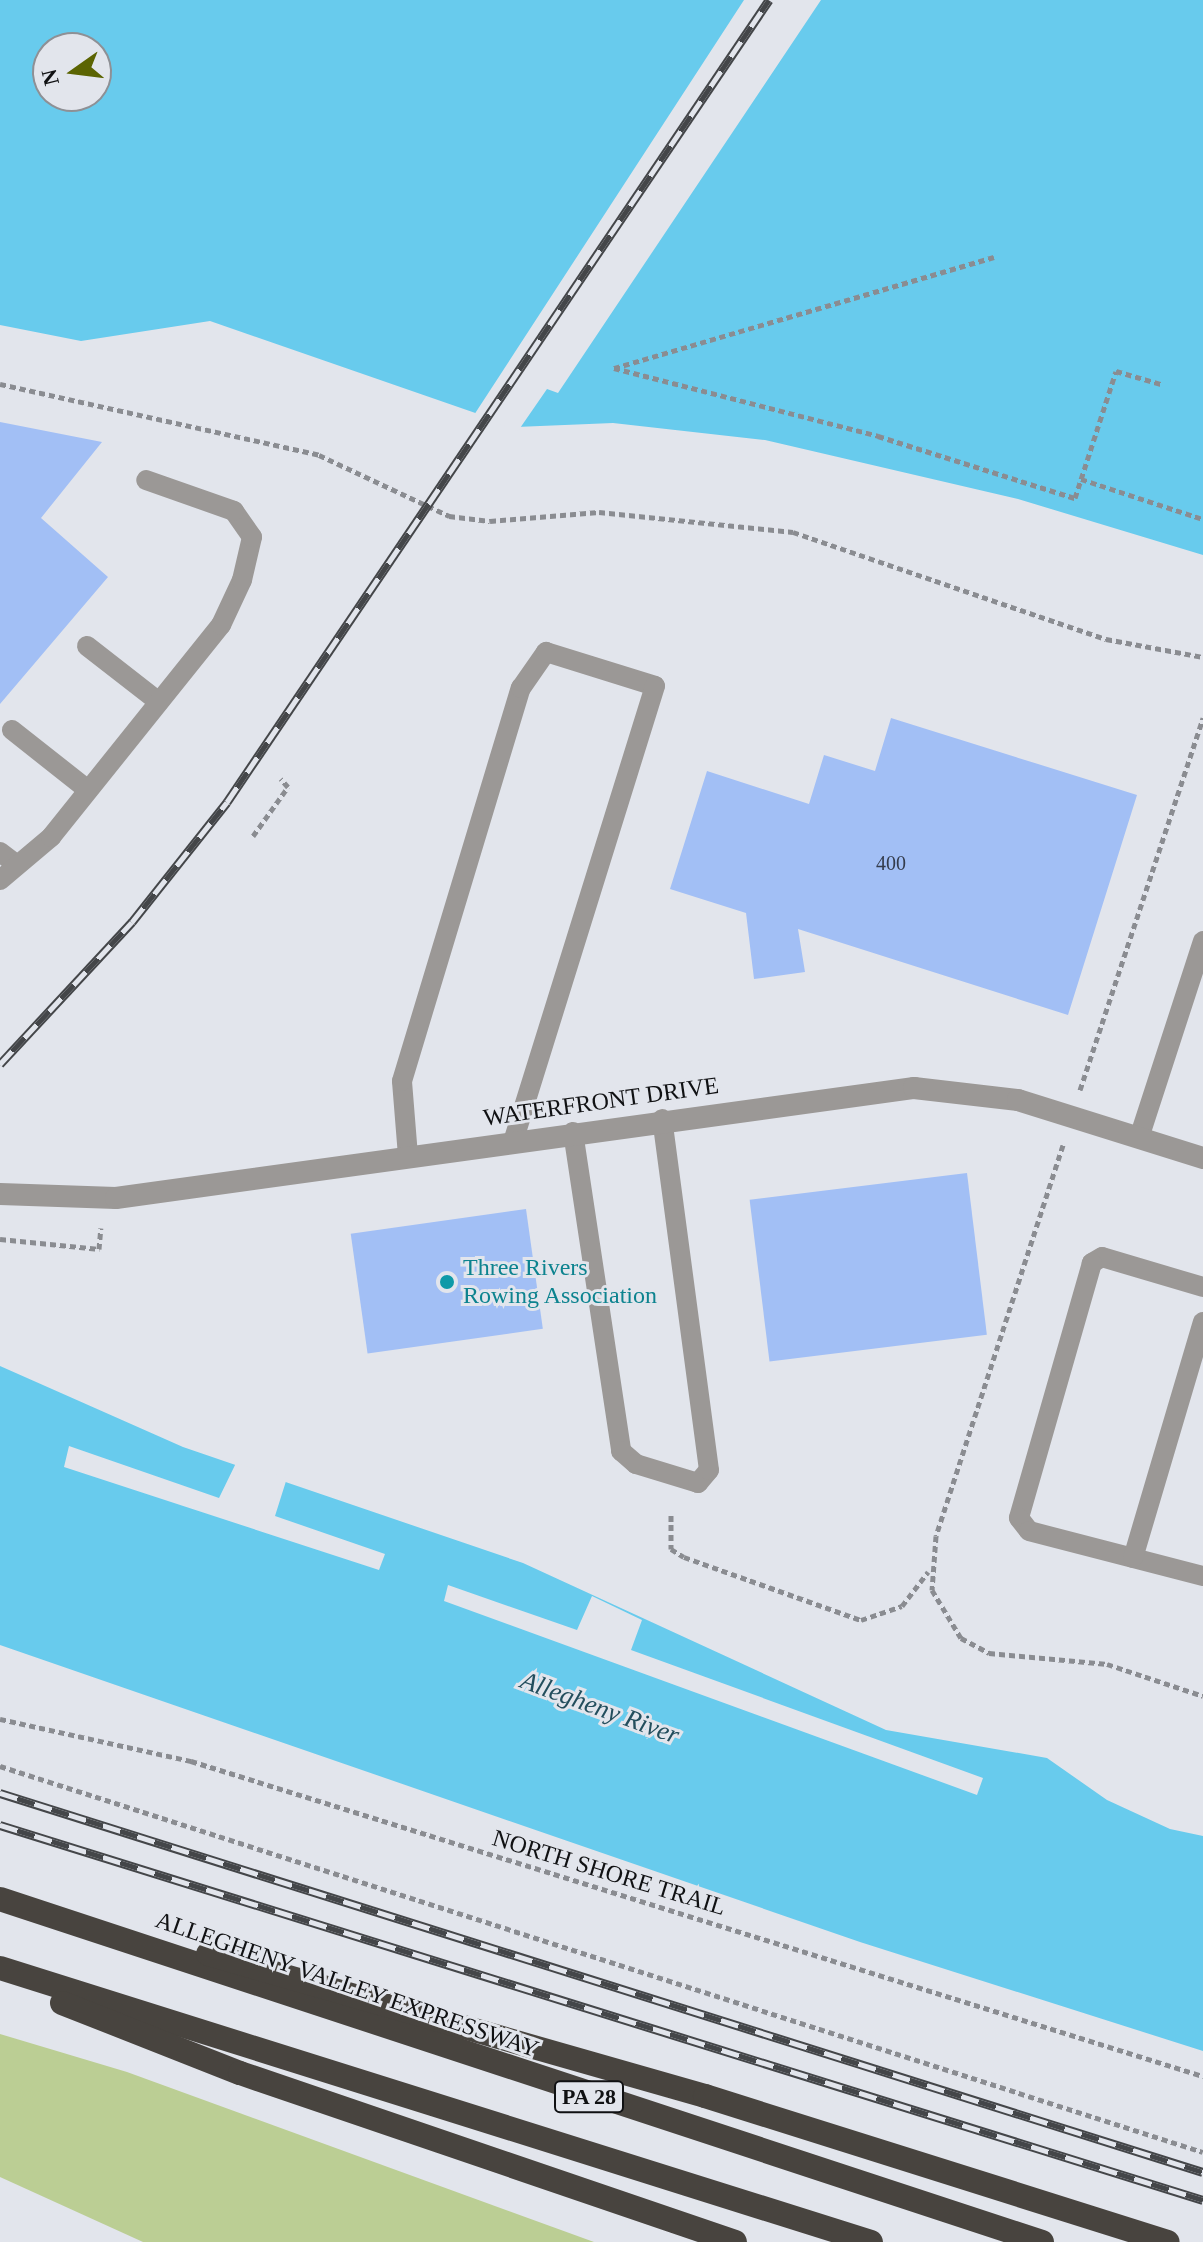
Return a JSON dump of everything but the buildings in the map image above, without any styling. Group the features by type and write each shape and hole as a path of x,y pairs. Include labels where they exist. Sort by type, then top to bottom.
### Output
{"highway":[{"name":"ALLEGHENY VALLEY EXPRESSWAY","path":"0,1899 139,1942 528,2078 1042,2242"},
{"path":"139,1942 243,1960 1167,2242"},
{"name":"PA 28","path":"0,1968 871,2242"},
{"path":"0,1979 240,2073 735,2242"}],"street":[{"name":"WATERFRONT DRIVE","path":"0,1194 104,1199 662,1119 914,1088 1005,1097 1203,1158"}],"lane":[{"path":"0,880 88,790 221,625 252,537 234,511 146,480"},
{"path":"87,646 159,702"},
{"path":"408,1156 402,1081 521,688 546,652 655,686 514,1140"},
{"path":"12,730 88,790"},
{"path":"0,852 17,865"},
{"path":"1139,1138 1203,941"},
{"path":"573,1132 621,1451 636,1464 698,1483 709,1470 662,1119"},
{"path":"1203,1287 1102,1257 1092,1263 1019,1518 1029,1531 1203,1576"},
{"path":"1133,1558 1203,1322"}],"path":[{"path":"994,257 614,368 878,436 1075,498 1116,371 1161,384"},
{"path":"0,384 319,455 461,518 599,512 793,532 1106,639 1203,657"},
{"path":"1081,479 1203,519"},
{"path":"671,1515 671,1549 684,1557 861,1620 902,1606 928,1572 1072,1116 1203,718"},
{"path":"253,836 288,787 281,779"},
{"path":"0,1239 99,1249 104,1199"},
{"path":"928,1572 950,1625 989,1653 1107,1664 1203,1696"},
{"name":"NORTH SHORE TRAIL","path":"0,1719 191,1761 1203,2076"},
{"path":"0,1766 1203,2152"}],"green space":[{"path":"0,2034 127,2072 594,2242 143,2242 0,2177"}],"water":[{"path":"0,0 1203,0 1203,555 1018,499 765,440 613,423 516,427 210,321 81,341 0,325"},
{"name":"Allegheny River","path":"0,1366 183,1447 523,1563 886,1730 1047,1758 1107,1800 1170,1829 1203,1836 1203,2051 860,1942 0,1645"}],"pier":[{"path":"744,0 821,0 558,393 547,389 518,431 474,415"},
{"path":"69,1446 219,1498 236,1463 287,1478 275,1516 385,1554 379,1570 64,1467"},
{"path":"448,1585 577,1630 592,1596 642,1620 631,1650 983,1778 977,1795 444,1601"}],"railway":[{"path":"0,1064 132,922 227,802 769,0"},
{"path":"0,1793 1203,2172"},
{"path":"0,1825 1203,2200"}],"place":[{"name":"Three Rivers Rowing Association","path":"447,1282"}]}
